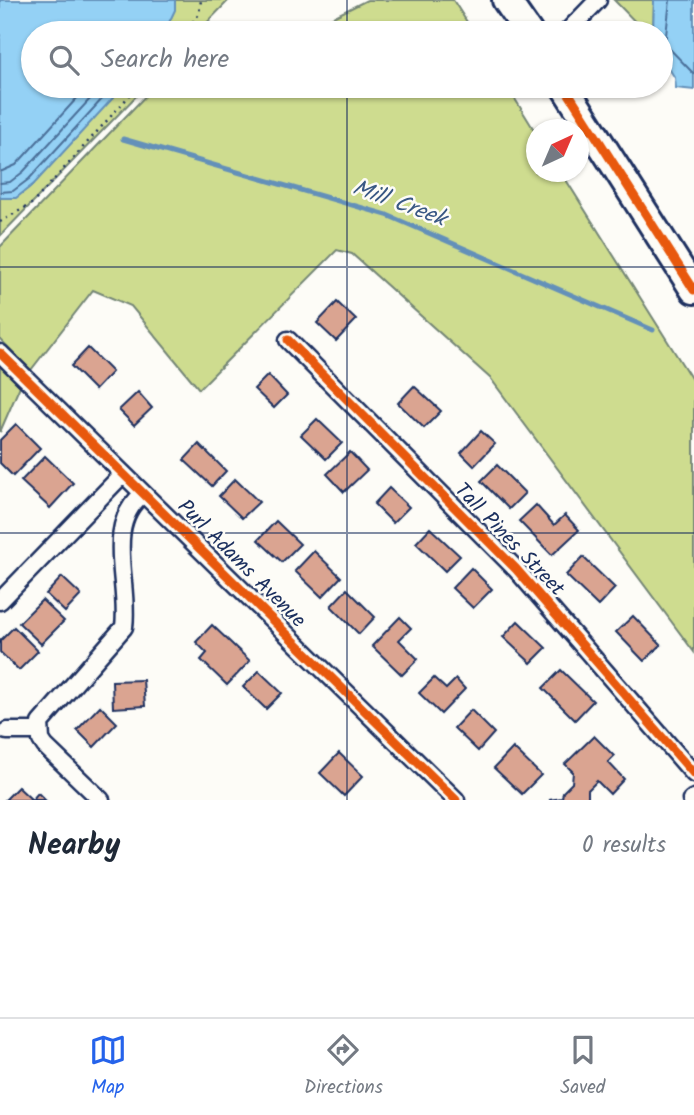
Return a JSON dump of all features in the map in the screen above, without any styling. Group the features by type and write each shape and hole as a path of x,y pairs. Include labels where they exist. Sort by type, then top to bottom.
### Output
{"main road":[{"path":"506,0 521,21"},
{"path":"572,98 694,290"}],"street":[{"path":"578,21 598,0"},
{"name":"Tall Pines Street","path":"288,340 516,569 694,774"},
{"name":"Purl Adams Avenue","path":"0,353 123,474 140,497 456,800"},
{"path":"0,601 123,474"},
{"path":"101,800 45,746 39,731 44,716 124,627 121,527 124,515 140,497"},
{"path":"7,731 39,731"}],"path":[{"path":"193,21 199,13 201,0"},
{"path":"0,222 33,203 127,98"}],"green space":[{"path":"0,0 229,0 209,21 21,21 21,98 134,98 0,236"},
{"path":"367,0 453,0 466,21 325,21"},
{"path":"614,0 654,0 653,21 634,21"},
{"path":"143,98 514,98 527,119 526,182 567,182 694,383 694,652 491,379 352,254 337,250 199,389 131,306 93,290 31,370 0,339 0,247"},
{"path":"0,366 20,386 0,432"}],"water":[{"path":"0,0 175,0 175,10 170,21 21,21 21,98 113,98 34,184 16,198 0,198"},
{"path":"654,0 694,0 694,90 676,88 673,75 673,21 653,21"}],"building":[{"path":"337,302 356,320 336,341 317,323"},
{"path":"88,348 112,372 95,390 71,366"},
{"path":"268,375 287,395 274,408 254,389"},
{"path":"414,386 441,411 424,428 398,403"},
{"path":"138,392 152,408 134,425 119,410"},
{"path":"317,419 342,443 326,459 301,435"},
{"path":"16,424 40,448 13,476 0,463 0,440"},
{"path":"481,431 495,444 474,466 461,453"},
{"path":"199,444 226,471 212,486 184,460"},
{"path":"350,452 367,470 344,492 327,474"},
{"path":"45,456 73,483 50,508 21,481"},
{"path":"497,465 525,493 509,509 481,481"},
{"path":"235,479 259,502 242,518 219,496"},
{"path":"389,488 409,507 393,523 374,504"},
{"path":"536,505 554,525 565,515 579,530 552,555 519,521"},
{"path":"276,521 300,544 282,562 258,540"},
{"path":"430,528 460,556 445,571 416,543"},
{"path":"314,551 341,577 322,597 295,571"},
{"path":"583,557 615,588 598,606 566,575"},
{"path":"471,568 492,589 473,608 452,588"},
{"path":"62,577 81,595 65,612 46,594"},
{"path":"347,589 375,617 359,634 331,606"},
{"path":"42,600 64,621 41,644 19,623"},
{"path":"633,616 661,645 644,661 616,632"},
{"path":"400,617 411,628 399,640 418,659 402,675 372,646"},
{"path":"518,621 546,648 531,663 503,637"},
{"path":"212,625 250,661 227,685 201,660 207,653 196,642"},
{"path":"14,627 38,651 19,670 0,652 0,641"},
{"path":"561,670 593,701 575,720 543,688"},
{"path":"259,671 282,693 266,709 243,687"},
{"path":"434,678 446,689 456,679 465,689 441,714 419,693"},
{"path":"143,680 145,706 113,708 112,681"},
{"path":"100,706 117,723 94,747 77,730"},
{"path":"471,710 494,733 478,751 454,728"},
{"path":"594,736 614,756 608,762 624,779 610,794 597,781 588,790 588,800 549,800 562,798 563,792 572,783 573,772 565,764"},
{"path":"513,748 541,775 522,794 494,768"},
{"path":"339,753 363,776 344,796 320,773"},
{"path":"18,787 32,800 5,800"},
{"path":"38,793 45,800 32,800"}],"waterway":[{"name":"Mill Creek","path":"123,139 387,215 653,330"}],"cycle path":[{"path":"572,98 694,290"},
{"path":"288,340 516,569 694,774"},
{"path":"0,353 456,800"}]}
